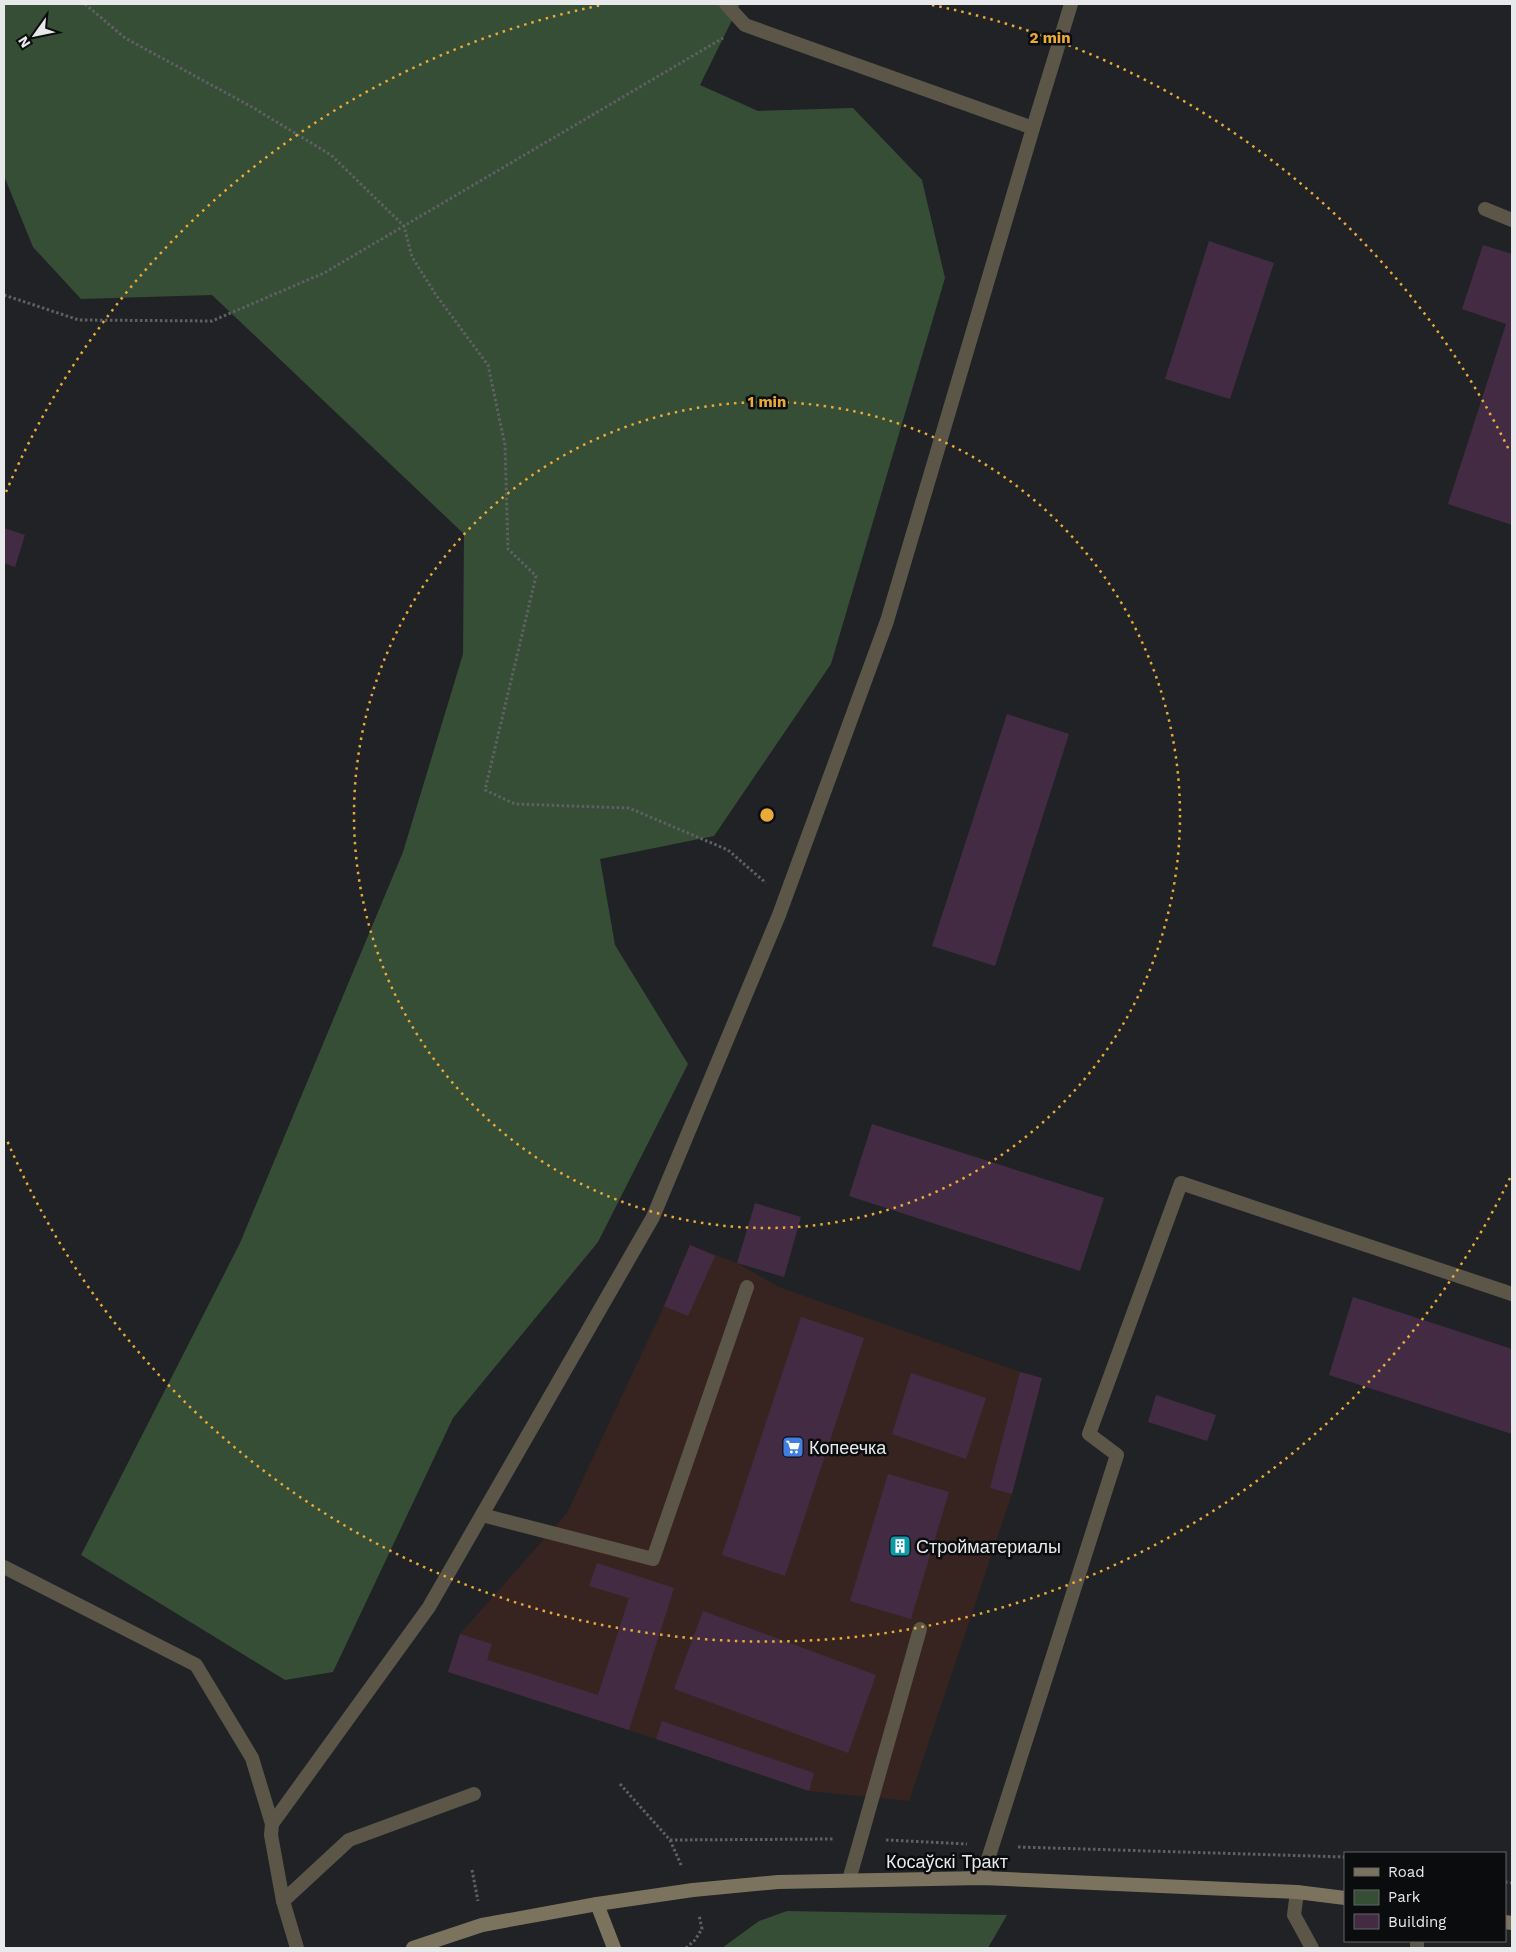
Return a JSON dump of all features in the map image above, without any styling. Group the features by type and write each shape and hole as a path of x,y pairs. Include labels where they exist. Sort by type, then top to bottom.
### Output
{"main road":[{"name":"Косаўскі Тракт","path":"413,1948 482,1925 597,1904 693,1890 778,1882 982,1878 1297,1892 1344,1898"},
{"path":"597,1904 614,1948"}],"lane":[{"path":"726,4 745,25 1033,128"},
{"path":"272,1824 429,1606 653,1217 785,900 887,621 1071,4"},
{"path":"1484,209 1512,220"},
{"path":"982,1878 1117,1455 1089,1434 1181,1183 1512,1294"},
{"path":"482,1515 653,1559 747,1287"},
{"path":"4,1567 196,1665 252,1758 272,1824 271,1835 283,1901 297,1948"},
{"path":"849,1880 920,1628"},
{"path":"283,1901 349,1840 474,1794"},
{"path":"1297,1892 1294,1915 1312,1948"}],"path":[{"path":"85,4 125,38 252,107 331,155 404,226 412,257 436,295 488,365 505,445 508,549 536,576 485,790 515,804 629,808 728,850 785,900"},
{"path":"4,295 79,320 212,321 324,273 745,25"},
{"path":"620,1784 670,1840 693,1890 702,1929 696,1940 686,1948"}],"shaded area":[{"path":"690,1245 737,1263 779,1287 1020,1372 1042,1378 1012,1494 909,1801 809,1791 448,1672 460,1634 567,1513 664,1306"}],"green space":[{"path":"4,4 740,4 700,85 758,111 853,108 922,180 945,278 831,664 714,836 600,859 615,945 688,1064 598,1242 453,1418 333,1672 285,1680 81,1555 240,1243 403,852 463,654 464,534 212,295 81,299 33,247 4,176"},
{"path":"787,1911 1007,1915 988,1948 722,1948 759,1921"}],"building":[{"path":"1209,241 1274,263 1230,399 1165,379"},
{"path":"1483,245 1512,254 1512,525 1448,504 1506,324 1462,309"},
{"path":"4,528 25,535 15,567 4,563"},
{"path":"1007,714 1069,734 995,966 932,946"},
{"path":"872,1124 1104,1198 1080,1271 849,1196"},
{"path":"755,1203 801,1217 784,1277 737,1263"},
{"path":"690,1245 715,1256 688,1316 664,1306"},
{"path":"1353,1297 1512,1349 1512,1434 1329,1375"},
{"name":"Копеечка","path":"801,1317 864,1338 785,1576 722,1555"},
{"path":"1020,1372 1042,1378 1012,1494 990,1488"},
{"path":"911,1373 986,1398 966,1459 892,1434"},
{"path":"1156,1395 1216,1415 1207,1441 1148,1422"},
{"name":"Стройматериалы","path":"888,1474 949,1492 911,1619 850,1601"},
{"path":"597,1563 674,1588 629,1730 448,1672 460,1634 492,1644 487,1660 598,1695 629,1598 589,1586"},
{"path":"703,1611 876,1675 848,1753 674,1689"},
{"path":"662,1721 814,1773 809,1791 656,1739"}],"place":[{"name":"Копеечка","path":"793,1447"},
{"name":"Стройматериалы","path":"900,1546"}]}
